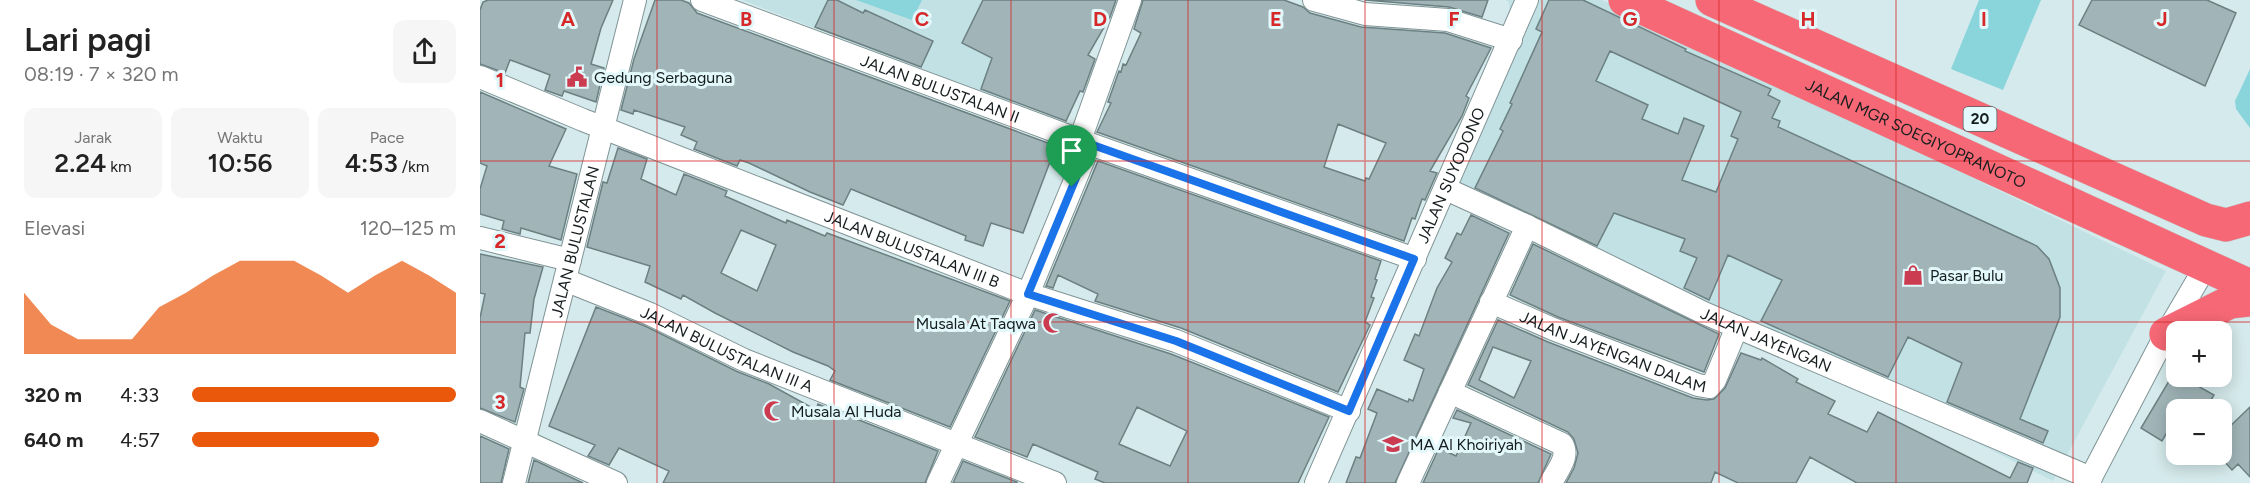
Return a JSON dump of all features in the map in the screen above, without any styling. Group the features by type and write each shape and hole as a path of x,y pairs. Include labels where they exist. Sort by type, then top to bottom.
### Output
{"highway":[{"name":"JALAN MGR SOEGIYOPRANOTO","path":"1625,0 2206,266"},
{"name":"20","path":"1712,0 2206,220 2226,225 2250,218"},
{"name":"20","path":"2206,266 2250,286"},
{"path":"2192,321 2230,302 2250,300"}],"street":[{"name":"JALAN BULUSTALAN","path":"514,483 635,0"},
{"name":"JALAN BULUSTALAN II","path":"702,0 1085,142 1414,259"},
{"path":"938,483 1028,294 1085,142 1130,0"},
{"path":"1314,0 1365,14 1448,20 1511,39"},
{"name":"JALAN SUYODONO","path":"1316,483 1527,0"},
{"name":"JALAN BULUSTALAN III B","path":"480,77 1028,294 1176,341 1349,411"},
{"name":"JALAN JAYENGAN","path":"1446,189 1737,327 2090,480"},
{"path":"1408,483 1453,394 1527,226"},
{"name":"JALAN BULUSTALAN III A","path":"480,238 568,270 650,314 744,360 1055,483"},
{"path":"2174,321 2206,266"},
{"name":"JALAN JAYENGAN DALAM","path":"1493,303 1581,340 1698,385 1709,387 1715,380 1737,327"},
{"path":"2090,480 2166,334"},
{"path":"1453,394 1562,444 1565,457 1557,481"},
{"path":"480,421 616,483"}],"shaded area":[{"path":"742,0 1061,0 1021,108"},
{"path":"856,0 922,0 912,20"},
{"path":"1505,0 1602,0 2166,271 2053,481 1690,299 1443,182 1509,21 1509,2"},
{"path":"1979,0 2041,0 2003,90 1951,69"},
{"path":"2250,69 2250,128 2236,109 2235,101"}],"building":[{"path":"488,0 613,0 601,28 591,64 604,68 596,102 564,91 562,96 545,90 550,75 510,60 505,73 480,64 480,10 483,2"},
{"path":"655,0 681,0 689,3 697,13 1056,146 1023,233 991,223 983,246 965,240 966,236 851,189 843,205 749,163 740,160 737,166 694,149 697,142 681,135 685,127 634,110 633,114 621,110 634,59"},
{"path":"828,0 837,0 863,13 865,10 933,41 921,67 815,27"},
{"path":"983,0 1116,0 1110,17 1088,55 1095,59 1083,92 1080,91 1066,121 981,89 992,58 962,43"},
{"path":"1143,0 1284,0 1303,7 1310,13 1361,27 1445,33 1491,48 1466,96 1469,98 1462,116 1430,171 1437,173 1425,200 1422,199 1415,219 1412,218 1404,241 1097,132 1111,103 1108,102 1119,71 1121,72 1123,64 1126,65 1141,33 1134,29","holes":["1338,124 1386,143 1369,179 1366,178 1365,181 1324,167"]},
{"path":"1365,0 1488,0 1482,17 1449,7"},
{"path":"1549,0 1583,0 1686,49 1685,51 1771,89 1768,95 1780,101 1772,118 1780,121 1778,127 2037,246 2049,259 2060,288 2060,317 2020,419 2048,431 2043,443 1947,402 1962,363 1908,337 1888,377 1761,321 1782,280 1728,255 1709,300 1684,288 1697,258 1680,251 1685,239 1614,213 1597,246 1475,188 1503,131 1500,129 1512,104 1510,103 1542,32 1536,29","holes":["1610,51 1741,112 1731,136 1738,139 1716,192 1682,180 1704,126 1684,118 1678,134 1642,119 1648,105 1596,81"]},
{"path":"2092,0 2207,0 2236,13 2205,86 2079,25"},
{"path":"480,92 566,129 549,166 577,174 561,240 521,228 520,234 502,229 504,221 480,214 480,189 487,166 480,163"},
{"path":"618,148 647,159 641,179 676,195 684,174 727,191 725,196 786,223 787,220 825,236 827,233 1010,301 950,427 830,380 835,371 828,366 793,352 683,295 681,299 645,282 650,266 587,247 603,182 607,183","holes":["741,230 776,245 757,291 721,273"]},
{"path":"1098,161 1381,261 1371,297 1374,298 1365,322 1370,325 1338,392 1181,328 1095,301 1098,294 1058,275 1053,288 1046,286"},
{"path":"1471,215 1509,233 1395,483 1346,483 1356,457 1360,458 1377,413 1368,409 1377,389 1408,402 1409,399 1413,401 1424,369 1404,360 1415,334 1419,336 1437,288 1452,262 1445,258 1457,233 1461,235"},
{"path":"1533,244 1719,334 1704,372 1558,317 1510,295"},
{"path":"480,254 543,267 534,299 530,333 525,333 520,387 524,389 515,422 480,408 480,318 485,294 480,293"},
{"path":"596,307 645,326 738,372 769,384 816,410 818,404 938,451 925,483 663,483 669,471 619,448 609,465 588,456 595,445 549,426"},
{"path":"1035,310 1171,354 1329,417 1298,483 1105,483 1095,479 1098,472 1033,444 1027,457 975,437","holes":["1137,407 1187,431 1170,466 1119,444"]},
{"path":"1498,320 1548,342 1693,398 1707,400 1714,399 1725,388 1741,353 1761,360 1762,358 1798,379 1796,382 1835,401 1828,414 1867,432 1878,412 2010,478 2018,462 2033,468 2027,483 1857,483 1810,457 1796,483 1738,483 1715,472 1711,483 1566,483 1574,468 1578,453 1574,439 1568,432 1468,385","holes":["1493,347 1531,361 1514,398 1479,380"]},
{"path":"2166,386 2200,387 2214,395 2212,399 2166,399 2166,434 2162,441 2141,428"},
{"path":"2250,407 2250,477 2238,464 2232,470 2227,465 2232,465 2232,424"},
{"path":"1457,410 1551,454 1538,483 1423,483 1439,448 1456,456 1471,423 1453,418"},
{"path":"480,436 509,449 501,483 480,483"},
{"path":"534,460 583,483 528,483"},
{"path":"963,461 1017,482 1017,483 953,483"}],"place":[{"name":"Gedung Serbaguna","path":"577,77"},
{"name":"Pasar Bulu","path":"1913,275"},
{"name":"Musala At Taqwa","path":"1053,323"},
{"name":"Musala Al Huda","path":"774,411"},
{"name":"MA Al Khoiriyah","path":"1393,444"}],"route":[{"path":"1090,144 1414,259 1349,411 1176,341 1028,294 1072,187 1090,144"}]}
